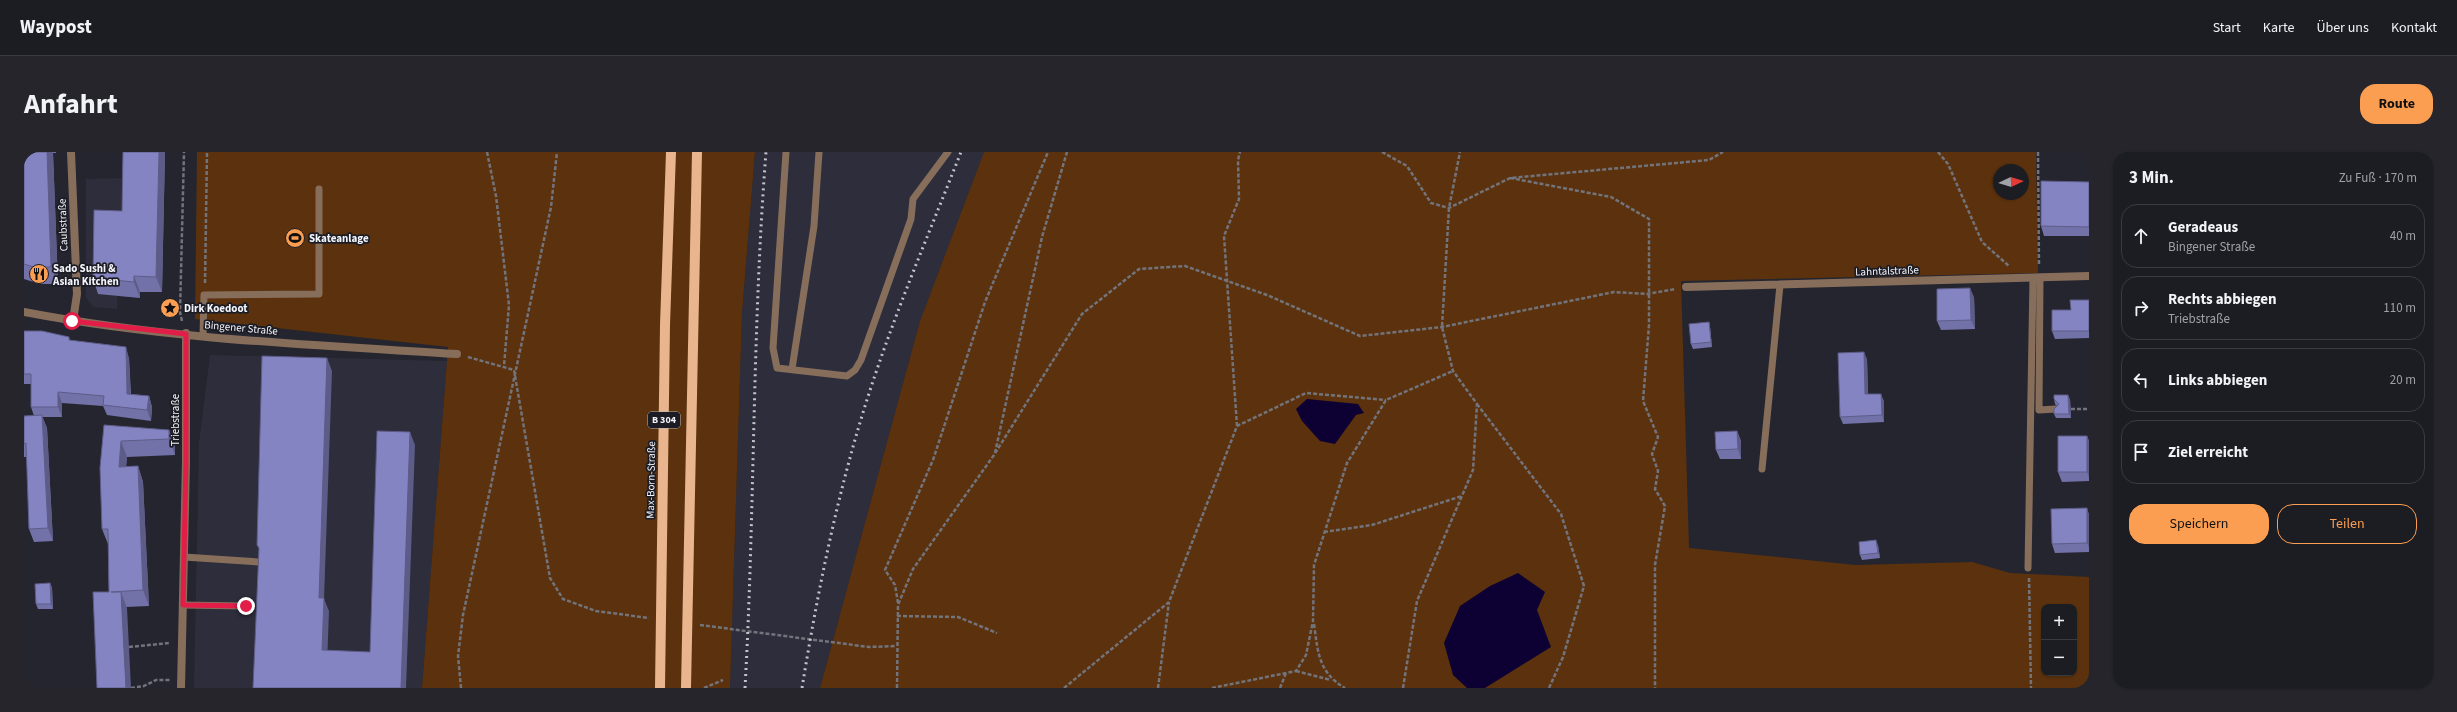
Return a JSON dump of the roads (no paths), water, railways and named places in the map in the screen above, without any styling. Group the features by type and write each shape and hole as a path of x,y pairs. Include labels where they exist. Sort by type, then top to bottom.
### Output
{"main road":[{"name":"Max-Born-Straße","path":"660,688 665,325 671,152"},
{"name":"B 304","path":"686,688 698,152"}],"street":[{"name":"Caubstraße","path":"71,152 77,294 72,321"},
{"name":"Lahntalstraße","path":"1686,287 2089,276"},
{"name":"Bingener Straße","path":"24,312 72,321 203,336 456,354"},
{"name":"Triebstraße","path":"181,688 186,334"}],"lane":[{"path":"786,152 773,348 777,368 847,376 855,370 880,309 911,219 913,199 948,152"},
{"path":"792,369 814,226 819,152"},
{"path":"203,336 204,296 319,294 318,189"},
{"path":"2036,278 2039,410 2056,409"},
{"path":"2028,568 2036,278"},
{"path":"1762,469 1780,285"},
{"path":"184,557 259,562"},
{"path":"183,605 246,606"}],"railway":[{"path":"745,688 751,554 758,286 766,152"},
{"path":"802,688 814,619 835,517 852,449 896,316 961,152"}],"place":[{"name":"Skateanlage","path":"295,238"},
{"name":"Sado Sushi & Asian Kitchen","path":"39,274"},
{"name":"Dirk Koedoot","path":"170,308"}]}
